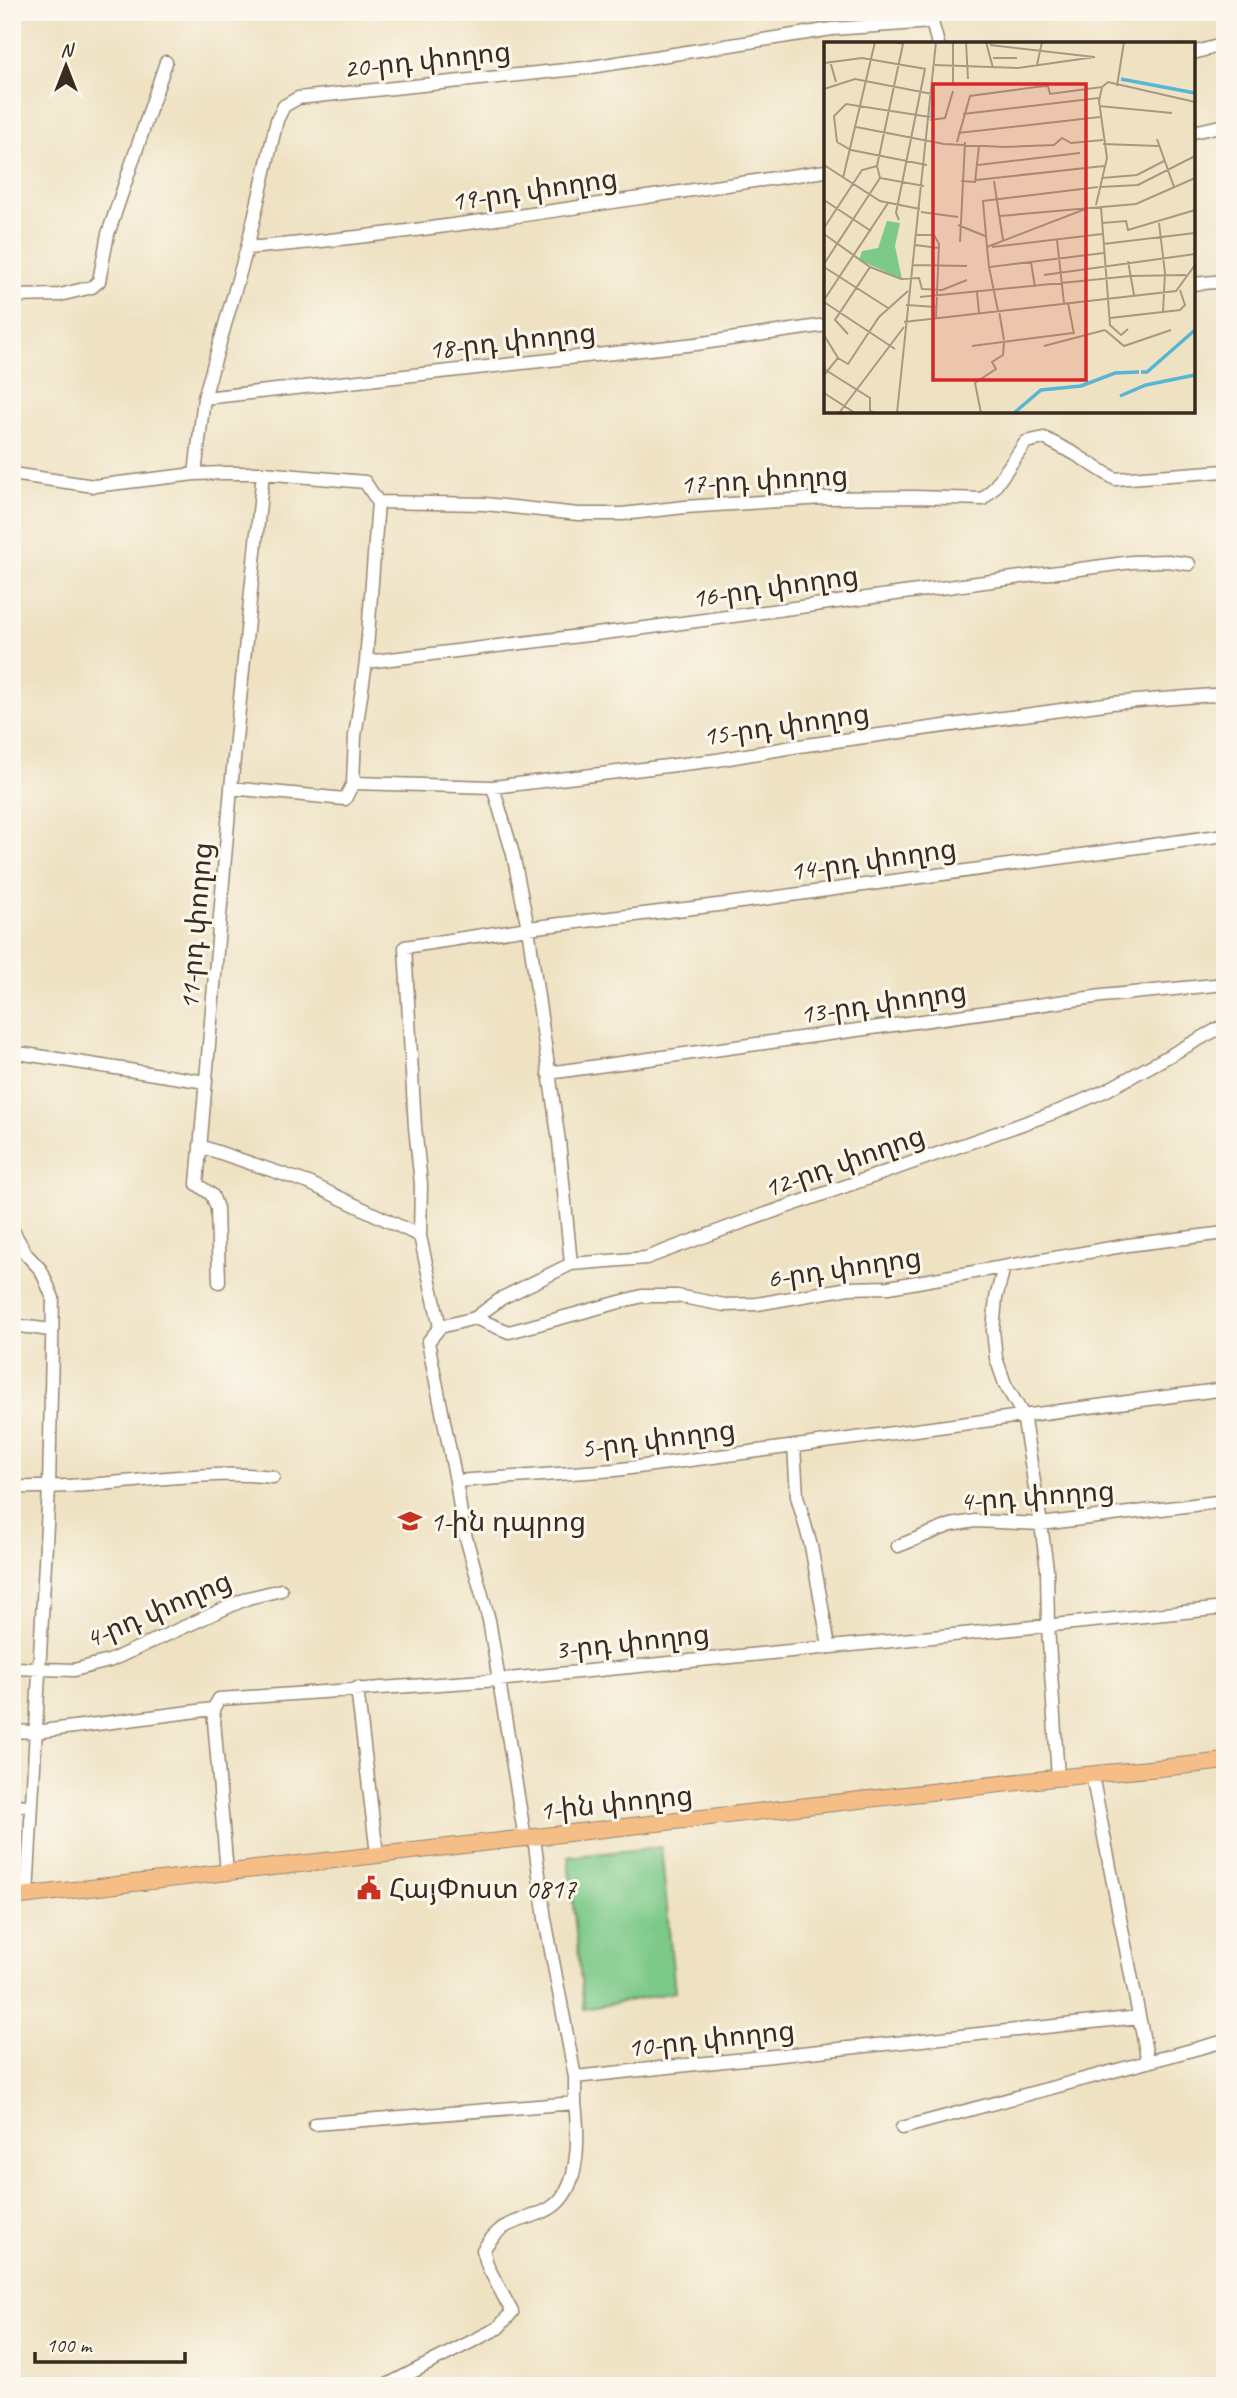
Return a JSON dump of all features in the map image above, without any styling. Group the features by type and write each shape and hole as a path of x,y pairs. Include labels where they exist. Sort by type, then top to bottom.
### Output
{"main road":[{"name":"1-ին փողոց","path":"20,1896 1225,1761"}],"street":[{"name":"20-րդ փողոց","path":"195,474 204,398 247,248 277,120 284,106 298,98 585,68 832,29 932,22 937,42"},
{"path":"1195,52 1225,44"},
{"path":"12,296 60,295 92,287 99,281 108,234 166,62"},
{"path":"1195,132 1225,125"},
{"name":"19-րդ փողոց","path":"247,248 363,238 824,171"},
{"path":"1195,284 1225,281"},
{"name":"18-րդ փողոց","path":"204,398 696,344 824,325"},
{"name":"17-րդ փողոց","path":"378,502 485,504 578,514 622,514 824,498 983,499 994,488 1026,442 1044,438 1115,479 1225,471"},
{"path":"12,474 94,486 195,474 263,473 365,482 378,502 366,662 355,736 353,783 345,799 232,788"},
{"name":"11-րդ փողոց","path":"219,1282 217,1208 212,1195 198,1184 200,1146 263,473"},
{"name":"16-րդ փողոց","path":"366,662 645,628 1132,562 1168,561 1189,564"},
{"name":"15-րդ փողոց","path":"353,783 493,788 718,760 799,746 1112,703 1225,694"},
{"path":"493,788 513,854 528,928 559,1140 571,1264"},
{"name":"14-րդ փողոց","path":"420,1236 421,1184 415,1127 405,947 528,928 760,900 1225,835"},
{"name":"13-րդ փողոց","path":"548,1073 1102,996 1225,984"},
{"name":"12-րդ փողոց","path":"475,1318 502,1298 571,1264 646,1258 1059,1111 1108,1090 1225,1025"},
{"path":"12,1052 206,1082"},
{"path":"200,1146 309,1183 420,1236 440,1327"},
{"path":"12,1229 26,1254 41,1270 53,1298 49,1488 40,1671 31,1806 20,1896"},
{"name":"6-րդ փողոց","path":"475,1318 509,1332 642,1296 677,1296 725,1305 757,1304 849,1288 889,1287 1128,1245 1225,1233"},
{"path":"1004,1268 996,1298 993,1330 996,1358 1005,1384 1023,1415 1041,1524 1047,1569 1058,1778"},
{"path":"385,2386 498,2328 512,2312 488,2267 483,2250 494,2233 547,2210 565,2196 572,2181 575,2153 575,2077 498,1680 489,1620 463,1527 428,1342 440,1327 475,1318"},
{"path":"12,1325 51,1330"},
{"name":"5-րդ փողոց","path":"456,1481 615,1470 1225,1389"},
{"path":"794,1446 797,1496 811,1546 829,1646"},
{"path":"12,1487 49,1488 190,1475 248,1474 273,1477"},
{"name":"4-րդ փողոց","path":"898,1546 951,1525 975,1521 1041,1524 1225,1501"},
{"name":"4-րդ փողոց","path":"12,1668 74,1670 109,1661 248,1598 281,1590"},
{"name":"3-րդ փողոց","path":"213,1709 219,1699 498,1680 1225,1608"},
{"path":"357,1688 377,1854"},
{"path":"12,1731 35,1732 213,1709 228,1873"},
{"path":"1092,1775 1148,2062"},
{"path":"12,1805 31,1806"},
{"name":"10-րդ փողոց","path":"575,2077 1139,2017"},
{"path":"902,2128 1225,2041"},
{"path":"315,2124 575,2103"}],"green space":[{"path":"661,1847 675,1992 584,2009 568,1857"}],"place":[{"name":"1-ին դպրոց","path":"410,1521"},
{"name":"ՀայՓոստ 0817","path":"369,1888"}]}
